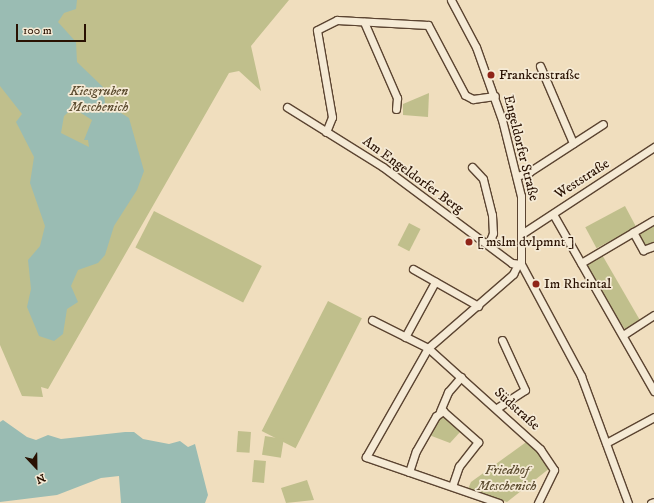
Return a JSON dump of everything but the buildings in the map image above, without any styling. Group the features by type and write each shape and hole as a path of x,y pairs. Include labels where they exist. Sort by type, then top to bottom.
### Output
{"street":[{"name":"Engeldorfer Straße","path":"450,0 476,47 494,96 517,176 524,233 519,264"},
{"path":"326,132 332,118 317,30 337,20 428,25 465,95 473,99 494,96"},
{"path":"364,22 397,98 396,109"},
{"path":"540,66 573,143"},
{"name":"Am Engeldorfer Berg","path":"286,107 383,167 519,264"},
{"path":"517,176 603,124"},
{"name":"Weststraße","path":"524,233 654,147"},
{"path":"472,167 483,179 492,215 493,234 489,243"},
{"path":"553,214 623,335 651,378 654,391"},
{"path":"581,263 654,220"},
{"path":"633,232 642,250 654,246"},
{"path":"499,503 366,457 428,348 513,274 519,264 571,353 628,503"},
{"path":"413,269 478,306"},
{"path":"405,337 435,282"},
{"path":"623,335 654,315"},
{"name":"Südstraße","path":"372,320 428,348 525,433 553,467 538,503"},
{"path":"497,408 525,390 502,340"},
{"path":"409,472 416,451 440,411 448,392 461,377"},
{"path":"440,411 478,442 459,466 452,486"},
{"path":"606,443 654,418"}],"green space":[{"name":"Kiesgruben Meschenich","path":"0,0 289,0 251,46 261,91 239,71 229,73 48,389 41,387 43,397 22,396 0,345"},
{"path":"429,93 428,117 403,115 403,104"},
{"path":"625,206 636,227 597,248 585,227"},
{"path":"154,211 262,266 243,302 135,248"},
{"path":"409,223 421,229 409,251 398,245"},
{"path":"654,223 654,242 644,246 638,234"},
{"path":"601,253 641,322 626,331 585,267 586,262"},
{"path":"328,301 362,318 296,448 262,431"},
{"path":"441,415 461,431 450,443 429,435"},
{"path":"238,431 251,432 250,453 237,452"},
{"path":"265,436 284,439 281,458 262,455"},
{"name":"Friedhof Meschenich","path":"529,440 550,468 507,502 468,489 471,482"},
{"path":"254,460 266,461 264,483 252,482"},
{"path":"307,480 314,500 286,503 281,488"}],"water":[{"path":"0,0 77,0 76,9 64,13 58,22 76,42 77,62 103,87 105,103 129,118 144,171 137,190 114,226 105,255 98,263 78,270 71,286 78,302 67,309 63,334 54,341 39,336 27,307 31,289 28,260 40,246 45,226 30,183 34,157 16,122 22,114 0,86","holes":["73,108 92,120 84,140 88,140 89,147 61,133 64,116"]},
{"path":"3,420 27,437 36,440 48,435 61,439 134,432 143,439 169,444 180,441 188,447 195,444 208,495 205,503 121,503 119,476 101,478 57,495 0,502 0,422"}],"place":[{"name":"Frankenstraße","path":"491,75"},
{"name":"[ mslm dvlpmnt ]","path":"469,242"},
{"name":"Im Rheintal","path":"536,284"}]}
